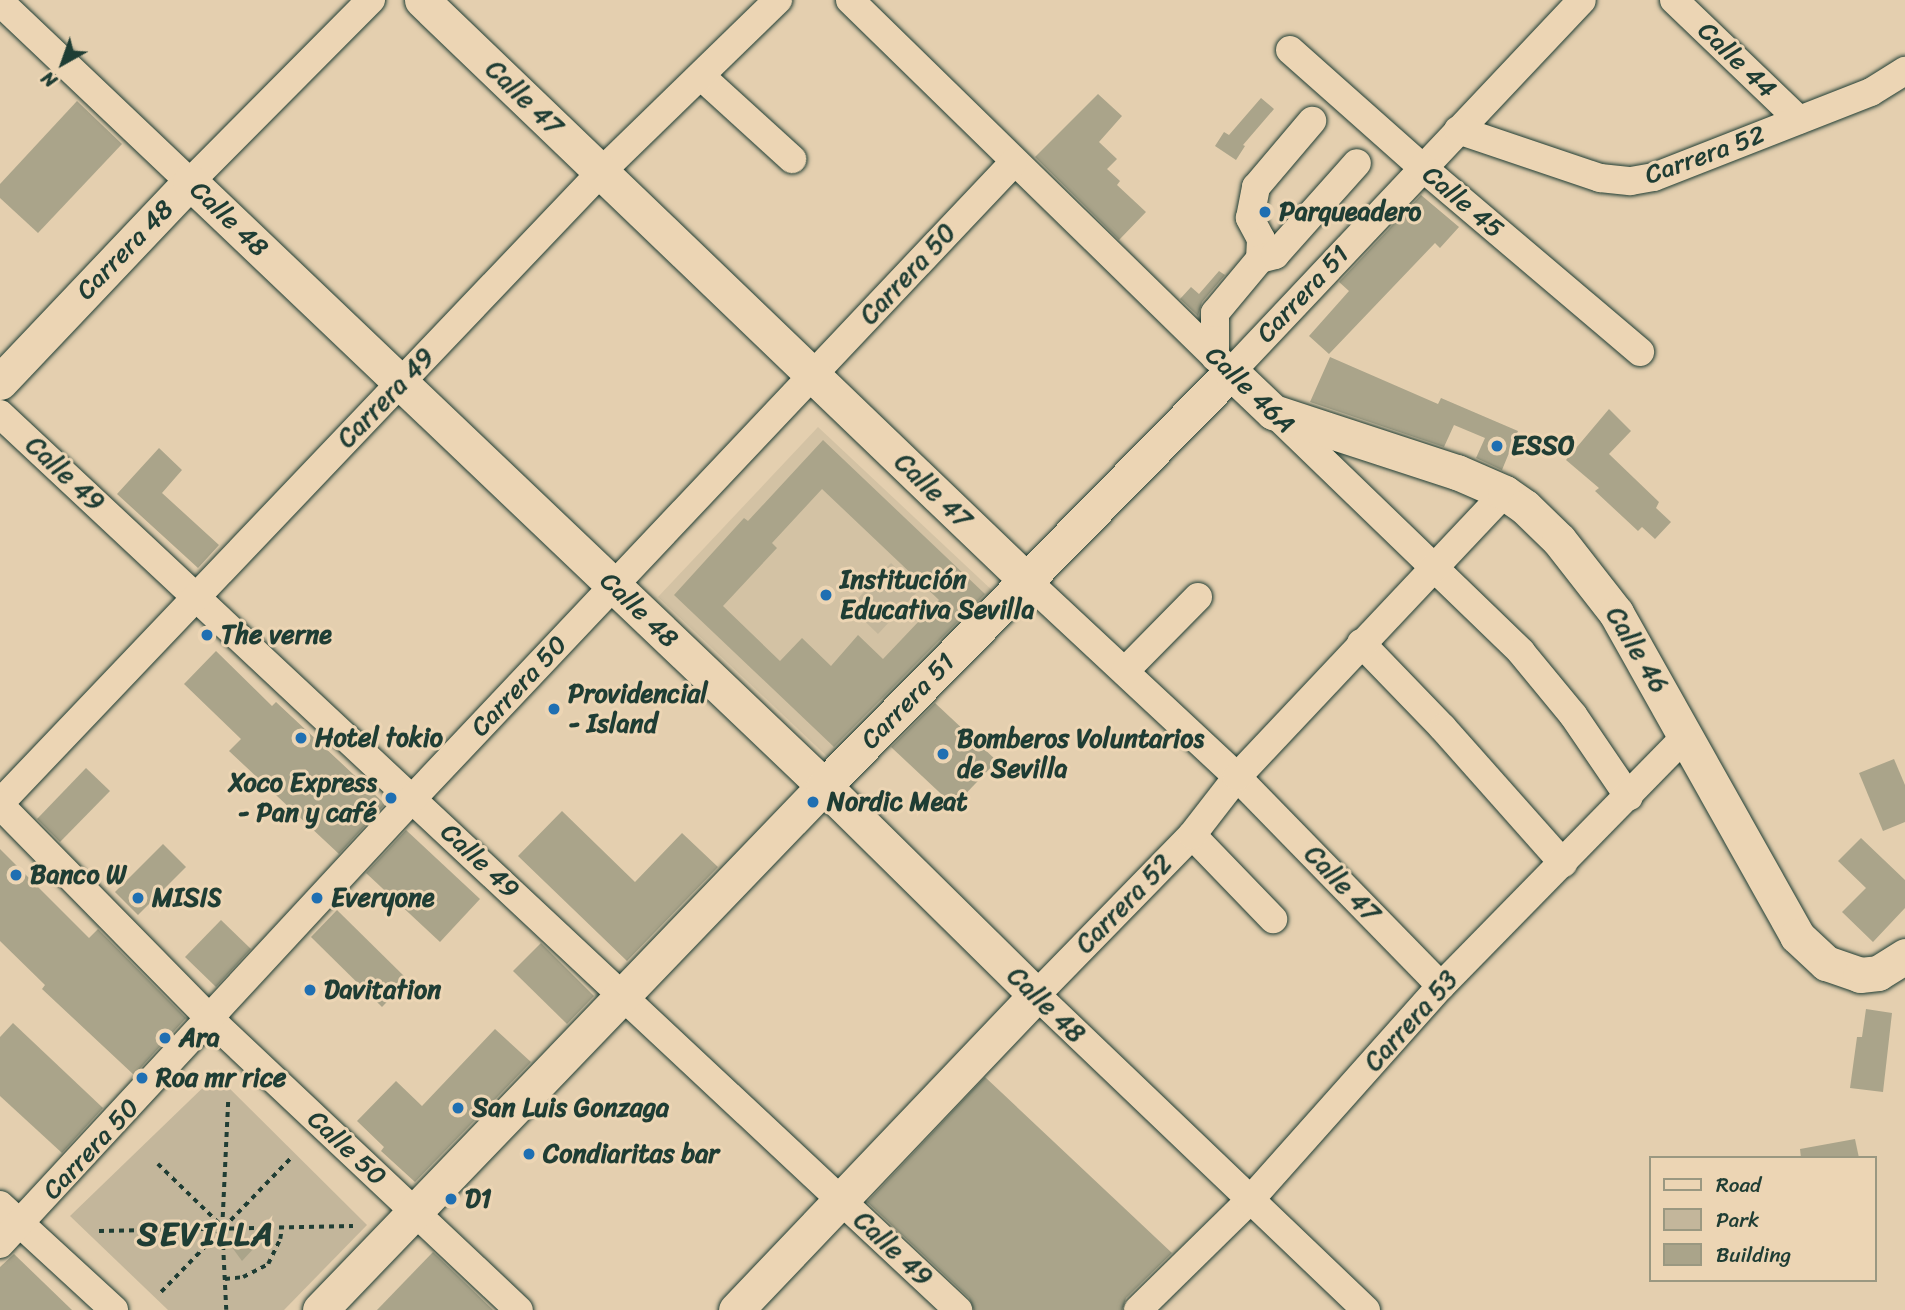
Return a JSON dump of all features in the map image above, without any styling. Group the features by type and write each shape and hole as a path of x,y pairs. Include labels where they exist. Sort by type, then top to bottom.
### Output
{"main road":[{"name":"Calle 47","path":"422,0 1026,580"},
{"name":"Carrera 48","path":"0,382 190,182"},
{"name":"Calle 48","path":"190,182 824,786 1036,995"},
{"name":"Calle 46A","path":"1223,364 1273,412"},
{"name":"Carrera 51","path":"320,1310 1026,580 1223,364"},
{"name":"Calle 46","path":"1273,412 1457,472 1505,493 1559,540 1588,574 1634,641 1797,936 1811,951 1841,971 1860,975 1878,973 1905,956"},
{"name":"Carrera 52","path":"736,1310 1036,995"}],"street":[{"name":"Carrera 48","path":"190,182 371,0"},
{"name":"Carrera 49","path":"0,804 601,172 702,77 778,0"},
{"name":"Calle 46A","path":"850,0 1013,163 1223,364"},
{"name":"Carrera 51","path":"1223,364 1422,167 1582,0"},
{"name":"Calle 44","path":"1674,0 1799,120"},
{"name":"Calle 48","path":"0,2 190,182"},
{"name":"Calle 45","path":"1290,50 1422,167 1640,352"},
{"name":"Carrera 52","path":"1458,130 1600,178 1631,181 1654,177 1871,92 1905,71"},
{"path":"702,77 792,159"},
{"path":"1260,259 1261,239 1250,218 1256,187 1312,121"},
{"name":"Carrera 50","path":"0,1244 211,1020 413,798 1013,163"},
{"path":"1223,364 1215,313 1260,259 1275,255 1357,163"},
{"name":"Calle 46A","path":"1273,412 1521,652 1573,715 1629,797"},
{"name":"Calle 49","path":"0,414 197,595 958,1310"},
{"name":"Carrera 52","path":"1036,995 1192,835 1237,777 1505,493"},
{"name":"Calle 47","path":"1026,580 1237,777 1441,986"},
{"path":"1125,671 1198,597"},
{"path":"1361,643 1443,728 1563,863"},
{"name":"Carrera 53","path":"1138,1310 1250,1200 1441,986 1686,736"},
{"name":"Calle 50","path":"0,804 211,1020 519,1310"},
{"path":"1192,835 1273,919"},
{"name":"Calle 48","path":"1036,995 1366,1310"},
{"path":"0,1205 114,1310"}],"path":[{"path":"226,1310 222,1227 228,1098"},
{"path":"161,1292 291,1158"},
{"path":"158,1164 222,1227"},
{"path":"225,1279 243,1277 268,1264 281,1239 282,1226"},
{"path":"99,1231 353,1226"}],"shaded area":[{"name":"Institución Educativa Sevilla","path":"818,427 995,593 834,763 658,597"}],"green space":[{"path":"891,563 919,590 878,634 850,607"},
{"path":"216,1075 367,1225 284,1310 168,1310 70,1216"}],"building":[{"path":"1098,94 1122,116 1099,142 1117,159 1107,169 1120,181 1117,185 1146,212 1119,240 1035,157"},
{"path":"1261,98 1274,109 1243,145 1245,146 1236,160 1215,146 1224,132 1229,135"},
{"path":"77,101 122,144 38,233 0,198 0,184"},
{"path":"1421,195 1459,227 1440,248 1435,243 1329,354 1309,336 1349,291 1339,282"},
{"path":"1219,271 1225,275 1202,302 1198,316 1180,299 1191,287 1199,294"},
{"path":"1330,357 1438,404 1441,398 1518,431 1502,470 1476,458 1485,438 1454,425 1444,447 1310,402"},
{"path":"1609,409 1631,431 1609,454 1659,502 1656,508 1671,522 1655,539 1642,527 1638,531 1595,491 1599,488 1566,460"},
{"path":"823,440 985,594 834,747 674,595 744,518 748,521","holes":["822,489 939,600 883,659 858,635 831,666 802,638 780,661 723,606 777,548 772,543"]},
{"path":"159,448 182,470 162,493 219,545 198,568 117,494"},
{"path":"216,651 272,706 276,702 385,804 339,854 229,751 241,739 184,684"},
{"name":"Bomberos Voluntarios de Sevilla","path":"935,703 997,761 954,806 891,747"},
{"path":"1894,759 1905,785 1905,822 1883,831 1859,773"},
{"path":"86,768 110,791 60,842 37,819"},
{"path":"562,811 635,882 682,833 718,867 627,961 518,856"},
{"path":"406,830 480,899 440,942 366,873"},
{"path":"1861,838 1905,880 1905,908 1873,942 1842,912 1866,888 1838,861"},
{"path":"163,844 186,867 138,915 115,892"},
{"path":"0,849 89,938 98,929 186,1018 134,1075 42,989 45,985 0,941"},
{"path":"337,910 408,980 382,1007 311,937"},
{"path":"221,920 251,949 216,987 185,957"},
{"path":"541,943 594,996 567,1024 513,971"},
{"path":"1866,1009 1892,1013 1883,1092 1850,1088 1857,1037 1862,1037"},
{"path":"13,1023 103,1108 62,1153 0,1096 0,1037"},
{"name":"San Luis Gonzaga","path":"495,1029 531,1062 415,1182 381,1151 384,1147 357,1121 396,1081 422,1106"},
{"path":"985,1077 1172,1253 1126,1298 1122,1310 974,1310 969,1298 867,1202"},
{"path":"1855,1139 1859,1156 1801,1156 1800,1149"},
{"path":"243,1238 255,1247 242,1261 231,1246"},
{"path":"433,1252 456,1274 493,1310 377,1310"},
{"path":"14,1254 72,1310 0,1310 0,1267"}],"place":[{"name":"Parqueadero","path":"1265,212"},
{"name":"ESSO","path":"1497,446"},
{"name":"Institución Educativa Sevilla","path":"826,595"},
{"name":"The verne","path":"207,635"},
{"name":"Providencial - Island","path":"554,709"},
{"name":"Hotel tokio","path":"301,738"},
{"name":"Bomberos Voluntarios de Sevilla","path":"943,754"},
{"name":"Xoco Express - Pan y café","path":"391,798"},
{"name":"Nordic Meat","path":"813,802"},
{"name":"Banco W","path":"16,875"},
{"name":"MISIS","path":"138,898"},
{"name":"Everyone","path":"317,898"},
{"name":"Davitation","path":"310,990"},
{"name":"Ara","path":"165,1038"},
{"name":"Roa mr rice","path":"142,1078"},
{"name":"San Luis Gonzaga","path":"458,1108"},
{"name":"Condiaritas bar","path":"529,1154"},
{"name":"D1","path":"451,1199"}],"district":[{"name":"SEVILLA","path":"206,1235"}]}
